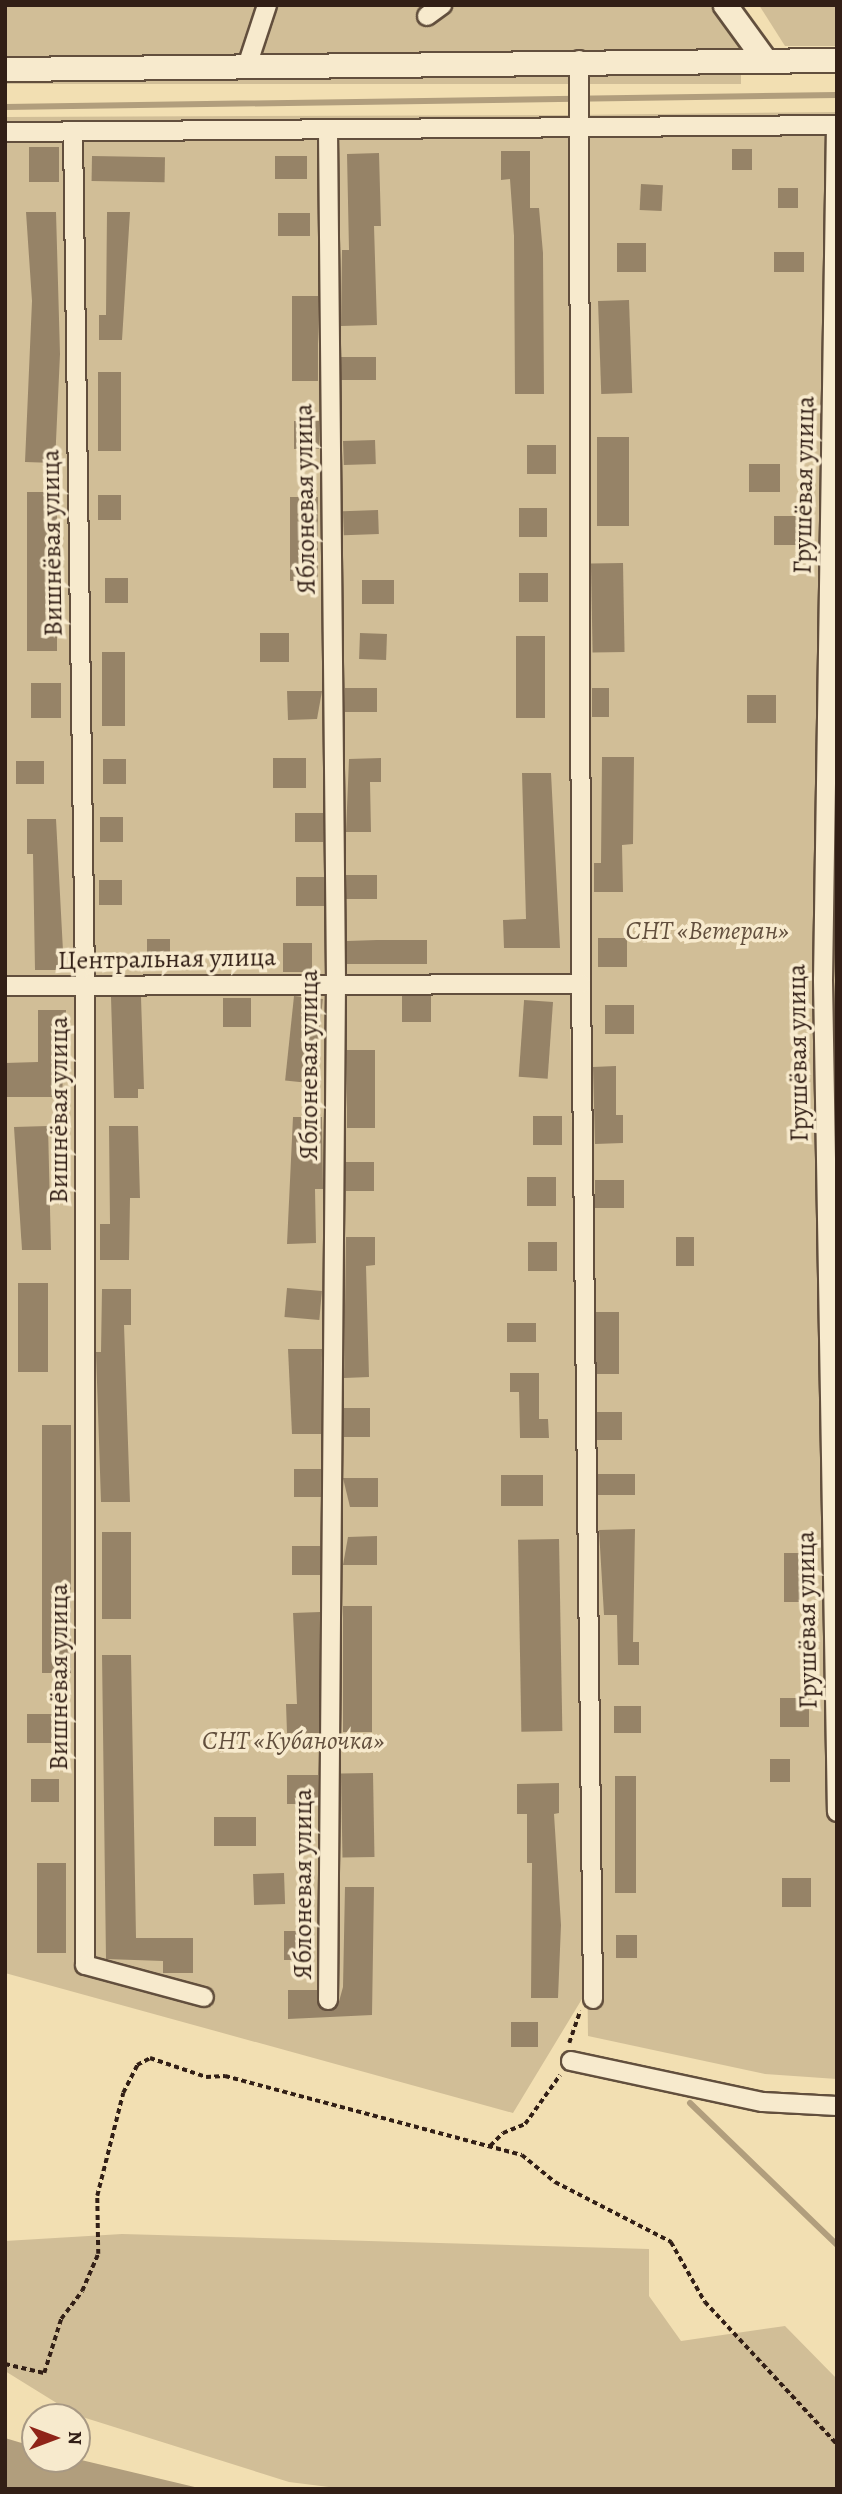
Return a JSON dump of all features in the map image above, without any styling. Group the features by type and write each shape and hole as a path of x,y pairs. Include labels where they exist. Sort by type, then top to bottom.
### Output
{"street":[{"path":"247,66 267,5"},
{"path":"427,16 442,5"},
{"path":"725,5 765,60"},
{"path":"579,60 581,984 593,1999"},
{"path":"5,69 579,60 837,60"},
{"path":"5,132 580,131 836,125"},
{"name":"Грушёвая улица","path":"836,125 830,980 837,1812"},
{"name":"Яблоневая улица","path":"328,131 336,983 328,2000"},
{"name":"Вишнёвая улица","path":"73,132 85,986 85,1965 204,1997"},
{"name":"Центральная улица","path":"5,986 581,984"},
{"path":"571,2060 763,2102 837,2106"}],"path":[{"path":"491,2146 503,2133 525,2124 571,2060 573,2025 593,1999"},
{"path":"5,2364 44,2373 61,2319 82,2291 98,2254 97,2196 123,2093 137,2065 150,2058 206,2077 225,2076 522,2155 555,2182 671,2242 705,2302 837,2444"}],"green space":[{"path":"5,5 741,5 741,84 5,84"},
{"path":"759,5 837,5 837,46 785,46"},
{"name":"СНТ «Ветеран»","path":"837,112 837,2079 765,2074 588,2036 575,987 574,115"},
{"name":"СНТ «Кубаночка»","path":"572,115 570,995 585,1994 513,2113 5,1973 5,117"},
{"path":"122,2234 649,2249 649,2296 681,2341 785,2326 837,2379 837,2489 345,2489 289,2482 91,2420 91,2403 57,2403 5,2371 5,2241"}],"shaded area":[{"path":"5,2438 21,2443 21,2473 91,2473 91,2462 203,2489 5,2489"}],"building":[{"path":"29,147 59,147 59,182 29,182"},
{"path":"732,149 752,149 752,170 732,170"},
{"path":"501,151 530,151 530,208 539,208 543,253 544,394 515,394 514,236 510,179 501,180"},
{"path":"379,153 381,226 374,226 377,325 341,326 342,250 349,250 347,154"},
{"path":"92,156 165,157 165,182 92,181"},
{"path":"275,156 307,156 307,179 275,179"},
{"path":"641,184 663,185 662,211 640,210"},
{"path":"778,188 798,188 798,208 778,208"},
{"path":"26,212 56,212 60,354 55,463 25,462 32,301"},
{"path":"107,212 130,212 122,340 99,340 99,315 106,315"},
{"path":"278,213 310,213 310,236 278,236"},
{"path":"617,243 646,243 646,272 617,272"},
{"path":"774,252 804,252 804,272 774,272"},
{"path":"292,296 318,296 318,381 292,381"},
{"path":"629,300 632,393 601,394 598,301"},
{"path":"341,357 376,357 376,380 341,380"},
{"path":"98,372 121,372 121,451 98,451"},
{"path":"294,421 319,421 319,449 294,449"},
{"path":"597,437 629,437 629,526 597,526"},
{"path":"375,440 376,464 344,465 343,441"},
{"path":"527,445 556,445 556,474 527,474"},
{"path":"749,464 780,464 780,492 749,492"},
{"path":"27,492 57,492 57,651 27,651"},
{"path":"98,495 121,495 121,520 98,520"},
{"path":"290,497 318,497 318,581 290,581"},
{"path":"519,508 547,508 547,537 519,537"},
{"path":"378,510 379,534 344,535 343,511"},
{"path":"774,516 802,516 802,545 774,545"},
{"path":"623,563 625,652 593,653 591,564"},
{"path":"519,573 548,573 548,602 519,602"},
{"path":"105,578 128,578 128,603 105,603"},
{"path":"362,580 394,580 394,604 362,604"},
{"path":"260,633 289,633 289,662 260,662"},
{"path":"360,633 387,634 386,660 359,659"},
{"path":"516,636 545,636 545,718 516,718"},
{"path":"102,652 125,652 125,726 102,726"},
{"path":"31,683 61,683 61,718 31,718"},
{"path":"345,688 377,688 377,712 345,712"},
{"path":"592,688 609,688 609,717 592,717"},
{"path":"287,691 322,691 317,719 288,720"},
{"path":"747,695 776,695 776,723 747,723"},
{"path":"602,757 634,757 633,844 622,845 623,892 594,892 594,863 601,863"},
{"path":"273,758 306,758 306,788 273,788"},
{"path":"381,758 381,782 370,782 371,832 346,832 349,759"},
{"path":"103,759 126,759 126,784 103,784"},
{"path":"16,761 44,761 44,784 16,784"},
{"path":"522,773 551,773 560,948 504,948 503,920 526,919"},
{"path":"295,813 323,813 323,842 295,842"},
{"path":"100,817 123,817 123,842 100,842"},
{"path":"27,819 56,819 64,970 35,970 33,854 27,854"},
{"path":"346,875 377,875 377,899 346,899"},
{"path":"296,877 324,877 324,906 296,906"},
{"path":"99,880 122,880 122,905 99,905"},
{"path":"598,938 627,938 627,967 598,967"},
{"path":"147,939 170,939 170,964 147,964"},
{"path":"427,940 427,964 347,964 347,941"},
{"path":"283,943 312,943 312,972 283,972"},
{"path":"294,996 323,999 314,1084 285,1081"},
{"path":"402,996 431,996 431,1022 402,1022"},
{"path":"111,997 141,997 144,1089 138,1089 138,1098 114,1098"},
{"path":"223,998 251,998 251,1027 223,1027"},
{"path":"524,1000 553,1002 548,1079 519,1077"},
{"path":"605,1005 634,1005 634,1034 605,1034"},
{"path":"38,1010 66,1010 62,1097 5,1097 5,1063 38,1062"},
{"path":"347,1050 375,1050 375,1128 347,1128"},
{"path":"616,1066 616,1115 623,1115 623,1143 595,1144 593,1067"},
{"path":"533,1116 562,1116 562,1145 533,1145"},
{"path":"293,1117 322,1117 323,1189 315,1189 316,1243 287,1244"},
{"path":"48,1126 51,1250 22,1250 14,1127"},
{"path":"109,1126 138,1126 140,1198 130,1198 129,1260 100,1260 100,1224 110,1224"},
{"path":"346,1162 374,1162 374,1191 346,1191"},
{"path":"527,1177 556,1177 556,1206 527,1206"},
{"path":"595,1180 624,1180 624,1208 595,1208"},
{"path":"346,1237 375,1237 375,1265 366,1266 369,1377 344,1378"},
{"path":"676,1237 694,1237 694,1266 676,1266"},
{"path":"528,1242 557,1242 557,1271 528,1271"},
{"path":"18,1283 48,1283 48,1372 18,1372"},
{"path":"287,1288 322,1291 319,1320 284,1317"},
{"path":"102,1289 131,1289 131,1325 124,1325 130,1502 101,1502 96,1352 101,1352"},
{"path":"596,1312 619,1312 619,1374 596,1374"},
{"path":"507,1323 536,1323 536,1342 507,1342"},
{"path":"288,1349 322,1349 321,1434 292,1434"},
{"path":"510,1373 539,1373 539,1419 548,1419 549,1438 520,1438 519,1392 510,1392"},
{"path":"344,1408 370,1408 370,1437 344,1437"},
{"path":"597,1412 622,1412 622,1440 597,1440"},
{"path":"42,1425 71,1425 71,1673 42,1673"},
{"path":"294,1469 321,1469 321,1497 294,1497"},
{"path":"598,1474 635,1474 635,1495 598,1495"},
{"path":"501,1475 543,1475 543,1506 501,1506"},
{"path":"343,1478 378,1478 378,1507 350,1507"},
{"path":"635,1529 633,1642 639,1642 639,1665 618,1665 617,1615 604,1615 599,1530"},
{"path":"102,1532 131,1532 131,1619 102,1619"},
{"path":"377,1536 377,1565 343,1565 348,1537"},
{"path":"559,1539 562,1731 521,1732 518,1540"},
{"path":"292,1546 320,1546 320,1575 292,1575"},
{"path":"784,1553 812,1553 813,1582 802,1582 803,1602 784,1602"},
{"path":"343,1606 372,1606 372,1732 343,1732"},
{"path":"320,1612 319,1733 287,1733 286,1704 297,1704 293,1613"},
{"path":"102,1655 131,1655 136,1938 193,1938 193,1973 163,1973 163,1961 106,1959"},
{"path":"780,1698 809,1698 809,1727 780,1727"},
{"path":"614,1706 641,1706 641,1733 614,1733"},
{"path":"27,1714 56,1714 56,1743 27,1743"},
{"path":"770,1759 790,1759 790,1782 770,1782"},
{"path":"373,1773 374,1857 342,1858 341,1774"},
{"path":"287,1775 318,1775 318,1804 287,1804"},
{"path":"615,1776 636,1776 636,1893 615,1893"},
{"path":"31,1779 59,1779 59,1802 31,1802"},
{"path":"559,1783 559,1813 554,1814 561,1925 558,1998 531,1998 532,1863 527,1863 527,1814 517,1814 517,1784"},
{"path":"214,1817 256,1817 256,1846 214,1846"},
{"path":"37,1863 66,1863 66,1953 37,1953"},
{"path":"284,1873 285,1904 254,1905 253,1874"},
{"path":"782,1878 811,1878 811,1907 782,1907"},
{"path":"345,1887 374,1887 372,2015 288,2019 288,1990 317,1990 323,2010 338,2005 343,1987"},
{"path":"284,1931 313,1931 313,1960 284,1960"},
{"path":"616,1935 637,1935 637,1958 616,1958"},
{"path":"511,2022 538,2022 538,2047 511,2047"}],"waterway":[{"path":"5,107 837,95"},
{"path":"690,2103 837,2245"}]}
